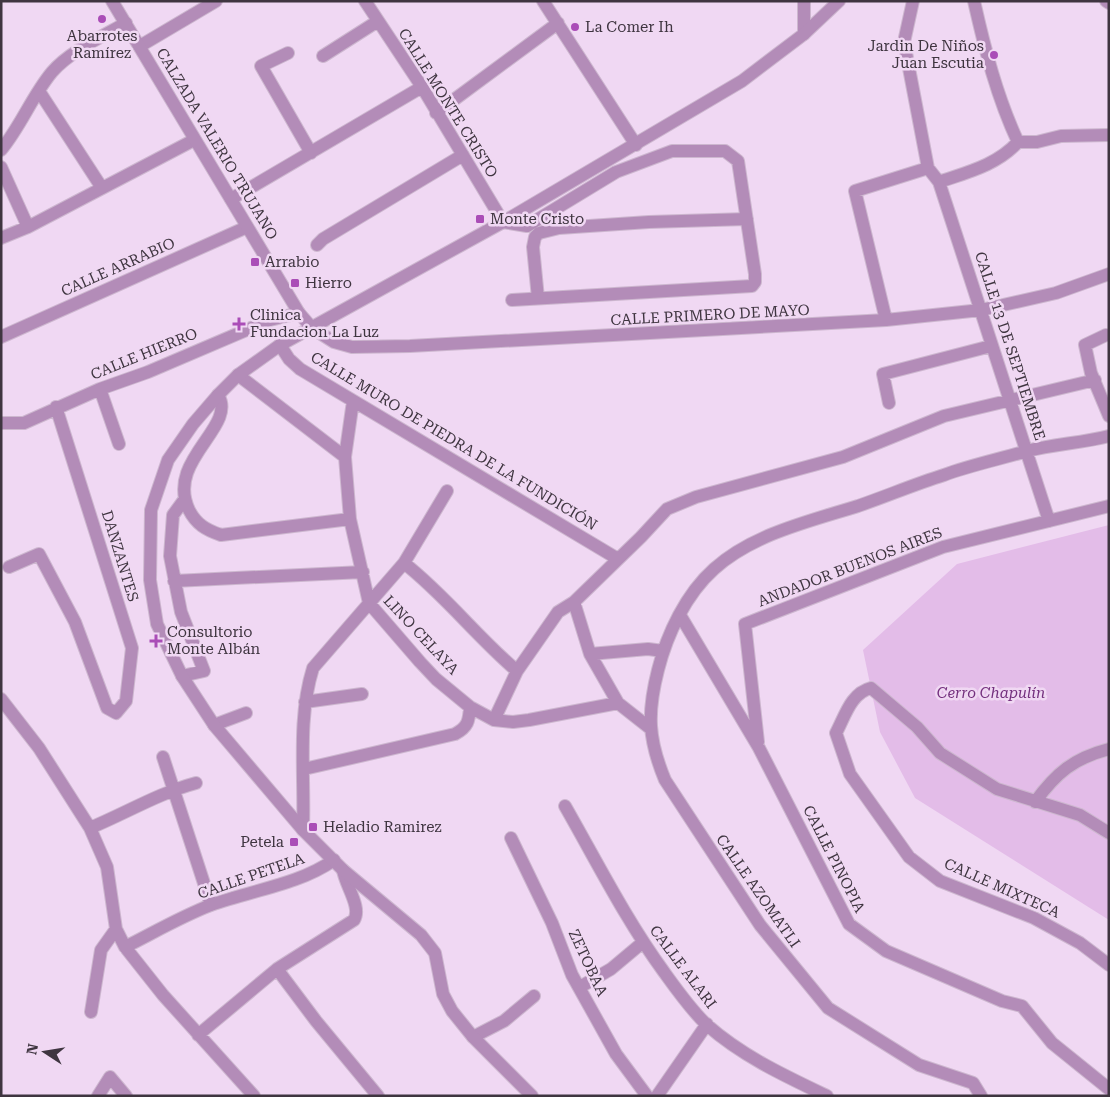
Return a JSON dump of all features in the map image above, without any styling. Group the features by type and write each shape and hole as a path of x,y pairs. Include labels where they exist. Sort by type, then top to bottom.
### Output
{"street":[{"name":"CALZADA VALERIO TRUJANO","path":"112,1 299,313 312,328"},
{"path":"140,46 216,1"},
{"name":"CALLE MONTE CRISTO","path":"365,1 422,87 503,222"},
{"path":"543,1 636,145"},
{"path":"804,1 804,34"},
{"path":"532,1096 473,1037 452,1011 443,994 435,953 421,935 343,870 303,830 214,725 182,676 157,624 150,580 151,510 168,460 218,394 238,375 280,345 503,222 742,81 804,34 839,1"},
{"path":"913,1 904,42 928,168 939,182 993,163 1006,155 1018,142 1037,142 1060,136 1109,135"},
{"path":"974,1 981,36 1003,110 1018,142"},
{"path":"323,56 378,22"},
{"path":"1,150 14,135 53,70 85,46 126,23"},
{"path":"436,113 558,24"},
{"path":"288,53 261,66 311,154"},
{"path":"231,199 311,154 422,87"},
{"path":"39,91 102,188"},
{"path":"1,238 28,227 194,140"},
{"path":"503,222 527,226 616,172 672,152 725,151 738,161 755,274 752,286 512,300"},
{"path":"320,242 463,155"},
{"path":"1,167 28,227"},
{"path":"886,320 855,191 928,168"},
{"name":"CALLE 13 DE SEPTIEMBRE","path":"939,182 1008,400 1049,521"},
{"path":"538,298 533,247 535,237 540,232 548,229 640,223 747,219"},
{"name":"CALLE ARRABIO","path":"1,337 247,227"},
{"name":"CALLE PRIMERO DE MAYO","path":"312,328 334,342 352,347 410,346 886,320 980,310 1056,292 1109,274"},
{"name":"CALLE HIERRO","path":"1,424 24,423 100,388 148,372 270,320 299,313"},
{"path":"1106,335 1085,345 1091,373 1109,416"},
{"name":"CALLE MURO DE PIEDRA DE LA FUNDICIÓN","path":"280,345 289,359 300,369 618,559"},
{"path":"888,402 883,374 992,346"},
{"path":"238,375 345,457"},
{"path":"618,702 529,720 513,722 494,720 517,671 558,612 574,602 667,509 681,503 843,457 944,416 1095,380"},
{"path":"100,388 119,444"},
{"path":"218,394 223,403 223,412 187,472 184,482 184,500 192,517 205,530 221,535 350,519"},
{"name":"LINO CELAYA","path":"353,401 345,457 350,519 369,603 436,679 470,707 494,720"},
{"name":"DANZANTES","path":"9,567 39,554 75,622 107,708 116,713 126,702 132,648 56,407"},
{"name":"CALLE AZOMATLI","path":"981,1096 973,1083 919,1065 828,1008 760,925 666,780 655,756 650,729 650,700 663,651 680,615 699,584 716,568 751,545 799,524 946,474 1027,452 1109,436"},
{"path":"303,830 305,702 313,668 404,563 447,491"},
{"path":"182,676 204,671 181,612 170,556 173,515 184,500"},
{"name":"ANDADOR BUENOS AIRES","path":"759,748 745,624 943,547 1109,506"},
{"path":"404,563 420,576 488,646 517,671"},
{"path":"174,581 363,572"},
{"path":"574,602 590,654 618,702 650,729"},
{"name":"CALLE PINOPIA","path":"680,615 759,748 849,924 886,951 1002,1001 1022,1006 1052,1043 1109,1089"},
{"path":"590,654 648,649 663,651"},
{"name":"CALLE MIXTECA","path":"1035,802 997,789 940,753 917,727 871,688 862,690 852,700 836,733 850,774 909,857 940,881 1034,918 1080,943 1109,965"},
{"path":"305,702 362,694"},
{"path":"1,699 39,748 90,828 107,867 116,930 125,947 163,995 254,1096"},
{"path":"304,769 455,734 465,729 469,721 470,707"},
{"path":"740,714 754,709"},
{"path":"214,725 246,713"},
{"path":"1109,749 1086,756 1051,779 1035,802 1080,815 1109,833"},
{"path":"163,757 211,905"},
{"path":"90,828 174,789 196,783"},
{"name":"CALLE ALARI","path":"565,806 642,943 676,989 707,1024 746,1054 783,1075 827,1096"},
{"name":"ZETOBAA","path":"511,838 580,987 616,1054 647,1096"},
{"name":"CALLE PETELA","path":"125,947 211,905 262,891 322,869 334,860"},
{"path":"198,1035 277,969 354,920 357,915 356,906 345,882 343,870"},
{"path":"91,1012 101,950 116,930"},
{"path":"580,987 611,969 642,943"},
{"path":"277,969 316,1021 378,1096"},
{"path":"473,1037 504,1021 534,996"},
{"path":"657,1096 707,1024"},
{"path":"98,1096 110,1077 126,1096"}],"green space":[{"name":"Cerro Chapulín","path":"1109,525 1109,920 915,798 880,732 863,650 957,564"}],"place":[{"name":"Abarrotes Ramírez","path":"102,19"},
{"name":"La Comer Ih","path":"575,27"},
{"name":"Jardin De Niños Juan Escutia","path":"994,55"},
{"name":"Monte Cristo","path":"480,219"},
{"name":"Arrabio","path":"255,262"},
{"name":"Hierro","path":"295,283"},
{"name":"Clinica Fundacion La Luz","path":"239,324"},
{"name":"Consultorio Monte Albán","path":"156,641"},
{"name":"Heladio Ramirez","path":"313,827"},
{"name":"Petela","path":"294,842"}]}
